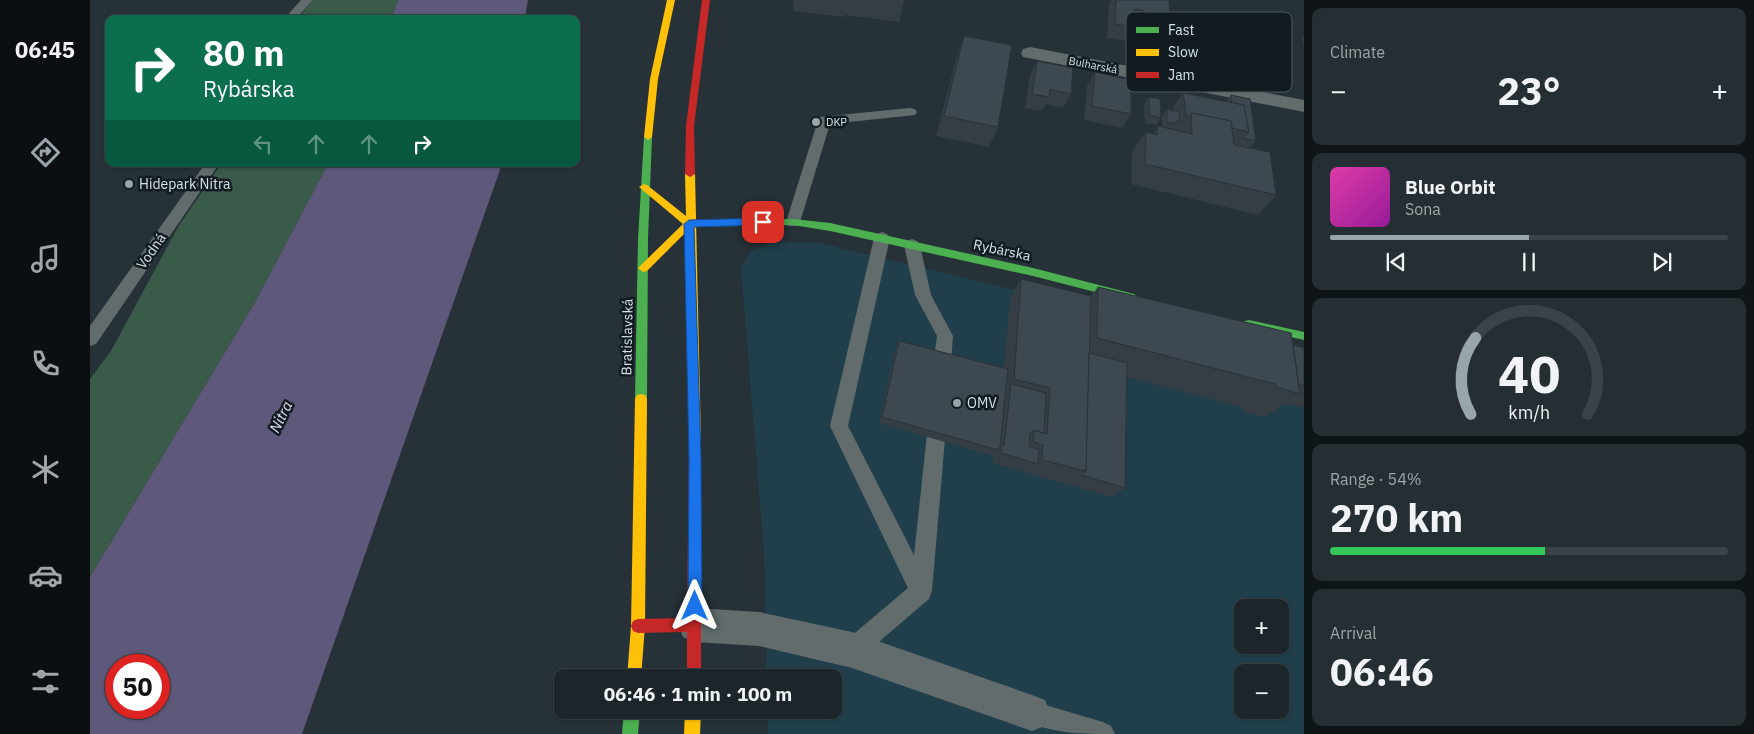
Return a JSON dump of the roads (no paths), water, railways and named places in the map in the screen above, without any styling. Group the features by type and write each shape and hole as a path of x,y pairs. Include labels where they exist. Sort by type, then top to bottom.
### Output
{"main road":[{"name":"Bratislavská","path":"635,669 638,626 644,187 655,73 661,36 674,0"},
{"path":"694,669 695,459 689,224 690,126 703,2"},
{"path":"644,187 689,224"},
{"name":"Rybárska","path":"689,224 793,222 830,227 1032,272 1146,301"},
{"path":"642,268 689,224"},
{"path":"1239,322 1304,336"},
{"path":"638,626 695,625"},
{"path":"630,734 631,719"},
{"path":"692,719 692,734"}],"street":[{"name":"Bulharská","path":"1030,54 1126,72"},
{"name":"Bulharská","path":"1230,92 1304,106"},
{"path":"695,625 759,629 852,650 1032,713"}],"lane":[{"path":"294,15 307,0"},
{"path":"793,222 824,120 910,112"},
{"name":"Vodná","path":"90,339 210,167"},
{"path":"882,238 839,426 921,591"},
{"path":"852,650 921,591 945,336 922,296 912,245"},
{"path":"1032,713 1103,734"}],"water":[{"path":"398,0 528,0 526,15 392,15"},
{"name":"Nitra","path":"326,167 501,167 302,734 90,734 90,577 254,304"}],"place":[{"name":"DKP","path":"816,122"},
{"name":"Hidepark Nitra","path":"129,184"},
{"name":"OMV","path":"957,403"}]}
